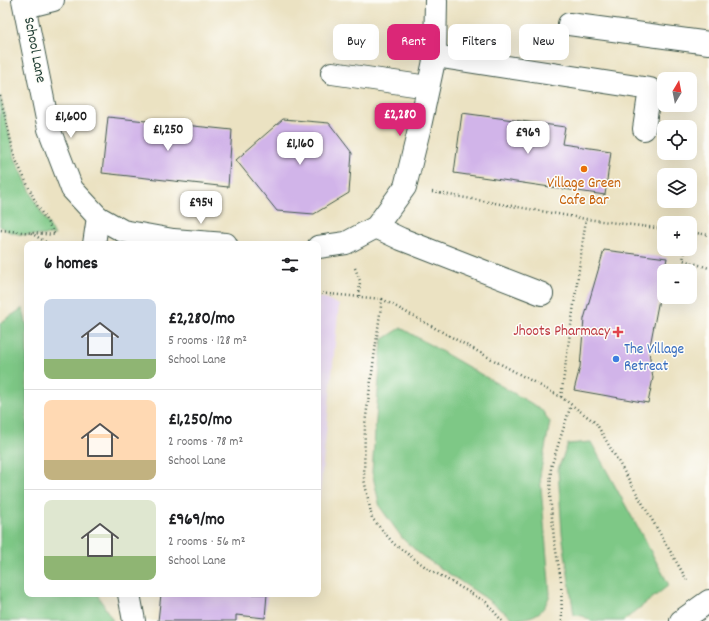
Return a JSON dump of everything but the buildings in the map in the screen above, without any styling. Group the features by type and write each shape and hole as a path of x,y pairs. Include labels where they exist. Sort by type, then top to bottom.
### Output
{"street":[{"path":"24,3 53,0"},
{"path":"436,0 436,24"},
{"name":"School Lane","path":"24,3 49,129 72,189 98,217 123,231 186,241"},
{"path":"569,24 709,43"},
{"path":"440,57 650,89 644,129"},
{"path":"321,247 346,243 376,227 405,187 434,60"},
{"path":"332,73 428,87"},
{"path":"94,241 98,217"},
{"path":"376,227 401,239 542,294"},
{"path":"130,597 134,621"},
{"path":"681,621 705,604"}],"path":[{"path":"0,96 15,158 37,206 55,234 2,230 0,226"},
{"path":"405,187 586,219 657,228"},
{"path":"561,397 586,219"},
{"path":"29,232 44,241"},
{"path":"697,233 709,235"},
{"path":"684,256 683,260 709,268"},
{"path":"359,297 360,281"},
{"path":"321,293 382,299 561,397 596,423 705,604"},
{"path":"382,299 365,424 364,479 372,518 394,544 427,568 486,602 502,621"},
{"path":"562,621 561,580 554,538 550,495 550,467 571,405"}],"shaded area":[{"path":"321,298 325,298 339,305 321,482"}],"green space":[{"path":"0,96 15,158 37,205 55,235 19,234 5,230 0,226"},
{"path":"23,308 24,597 99,597 113,621 0,621 0,323"},
{"path":"401,328 541,409 550,422 540,475 550,594 545,606 533,616 515,620 484,597 422,556 403,539 380,507 372,472 382,340"},
{"path":"591,442 669,585 623,621 591,621 583,616 574,615 562,533 558,469 568,444"}],"place":[{"name":"Village Green Cafe Bar","path":"584,169"},
{"name":"Jhoots Pharmacy","path":"618,332"},
{"name":"The Village Retreat","path":"616,359"}]}
